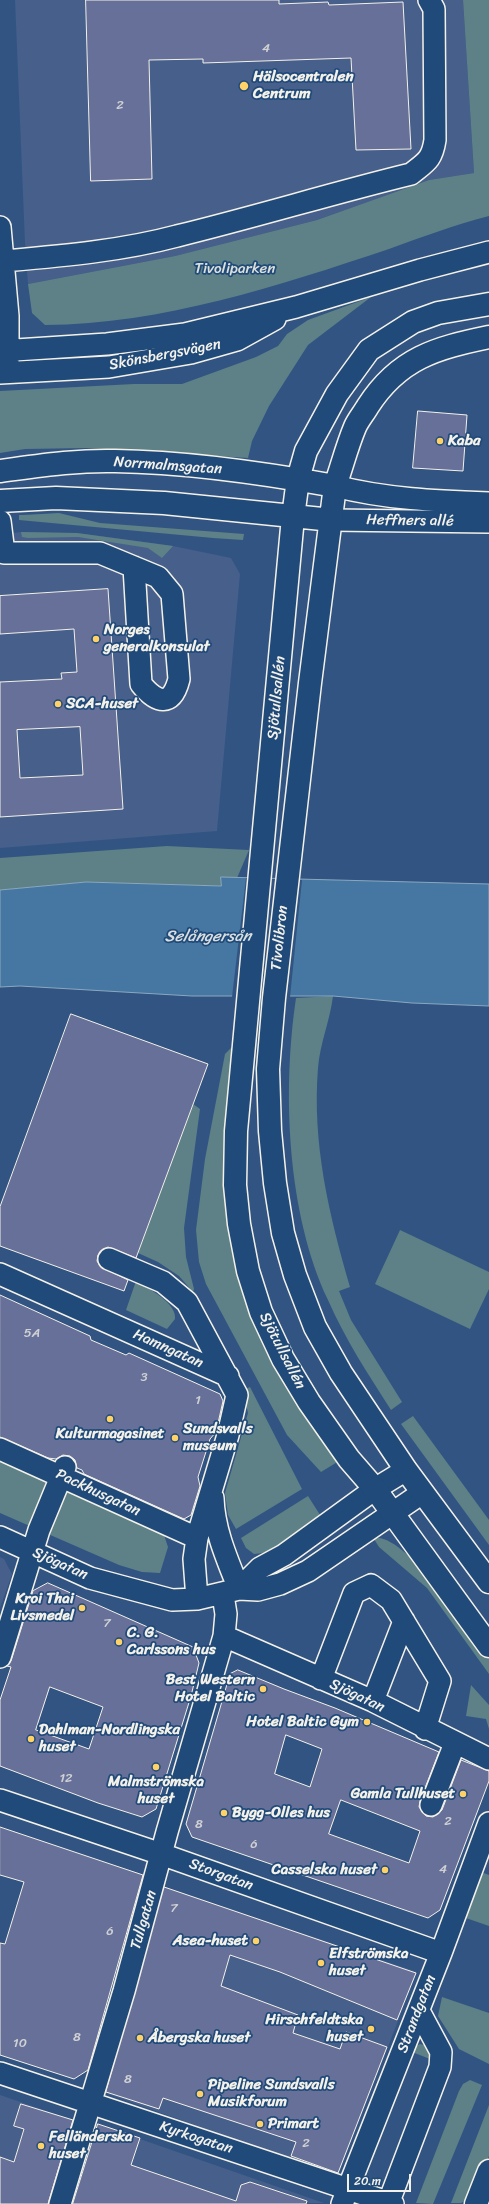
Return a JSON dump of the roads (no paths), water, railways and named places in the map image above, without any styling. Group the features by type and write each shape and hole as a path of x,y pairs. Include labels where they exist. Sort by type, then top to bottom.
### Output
{"main road":[{"name":"Sjötullsallén","path":"261,878 293,517 298,479 306,451 337,394 369,350 413,322 438,313 489,304"},
{"name":"Sjötullsallén","path":"287,879 335,486 355,426 376,394 396,373 410,362 457,344 489,337"},
{"name":"Norrmalmsgatan","path":"0,471 56,463 114,461 258,473 335,486"},
{"path":"0,501 56,498 156,502 332,520"},
{"name":"Tivolibron","path":"247,997 261,878"},
{"name":"Tivolibron","path":"287,879 268,1069 270,1131 275,1183 283,1233 294,1275 315,1327 341,1373 406,1470"},
{"name":"Sjötullsallén","path":"247,997 236,1131 235,1185 239,1224 248,1271 261,1312 283,1359 309,1402 331,1433 375,1489 489,1646"},
{"path":"406,1470 489,1582"},
{"path":"476,2204 489,2171"}],"street":[{"path":"4,261 51,257 122,247 176,236 411,174 429,160 433,152 435,140 434,9 429,0"},
{"path":"0,227 8,316 4,351 4,373"},
{"name":"Skönsbergsvägen","path":"4,351 107,344 185,334 296,307 427,268 489,252"},
{"name":"Skönsbergsvägen","path":"4,373 109,367 190,353 237,340 296,307"},
{"name":"Heffners allé","path":"335,486 358,492 418,500 489,503"},
{"name":"Heffners allé","path":"332,520 489,522"},
{"path":"0,521 2,553 100,553 134,567 158,577 172,594 179,679 176,691 169,699 160,700 149,694 141,684 134,567"},
{"path":"109,1259 164,1282 187,1302 237,1395 228,1435 197,1538 194,1559 197,1600"},
{"name":"Hamngatan","path":"0,1274 228,1376"},
{"name":"Packhusgatan","path":"0,1449 64,1472 197,1538"},
{"path":"231,1592 260,1568 297,1546 375,1489 406,1470"},
{"path":"0,1657 39,1530 64,1472"},
{"path":"212,1489 213,1516 231,1592 226,1614 224,1636"},
{"name":"Sjögatan","path":"0,1537 90,1578 172,1600 197,1600 231,1592 258,1590 280,1584 308,1572 422,1493"},
{"path":"321,1679 354,1593 370,1585 391,1600 440,1681 425,1729"},
{"path":"373,1702 404,1621"},
{"name":"Sjögatan","path":"224,1636 373,1702 425,1729 489,1759"},
{"name":"Tullgatan","path":"60,2204 124,1991 161,1854 224,1636"},
{"path":"431,1806 456,1743"},
{"name":"Storgatan","path":"0,1800 161,1854 441,1953"},
{"name":"Strandgatan","path":"344,2197 433,1975 489,1823"},
{"path":"390,2204 440,2067 442,2052 419,2011"},
{"name":"Kyrkogatan","path":"0,2073 90,2103 344,2197 390,2204"}],"water":[{"name":"Selångersån","path":"221,877 489,884 489,1006 412,1003 333,996 192,996 20,986 0,987 0,890 86,882 221,886"}],"place":[{"name":"Hälsocentralen Centrum","path":"244,86"},
{"name":"Kaba","path":"440,441"},
{"name":"Norges generalkonsulat","path":"96,639"},
{"name":"SCA-huset","path":"58,704"},
{"name":"Kulturmagasinet","path":"110,1419"},
{"name":"Sundsvalls museum","path":"175,1438"},
{"name":"Kroi Thai Livsmedel","path":"82,1608"},
{"name":"C. G. Carlssons hus","path":"119,1642"},
{"name":"Best Western Hotel Baltic","path":"263,1689"},
{"name":"Hotel Baltic Gym","path":"367,1722"},
{"name":"Dahlman-Nordlingska huset","path":"31,1739"},
{"name":"Malmströmska huset","path":"156,1767"},
{"name":"Gamla Tullhuset","path":"463,1794"},
{"name":"Bygg-Olles hus","path":"224,1813"},
{"name":"Casselska huset","path":"385,1870"},
{"name":"Asea-huset","path":"256,1941"},
{"name":"Elfströmska huset","path":"321,1963"},
{"name":"Hirschfeldtska huset","path":"371,2029"},
{"name":"Åbergska huset","path":"140,2038"},
{"name":"Pipeline Sundsvalls Musikforum","path":"200,2094"},
{"name":"Primart","path":"260,2124"},
{"name":"Felländerska huset","path":"41,2146"}],"park label":[{"name":"Tivoliparken","path":"235,269"}]}
